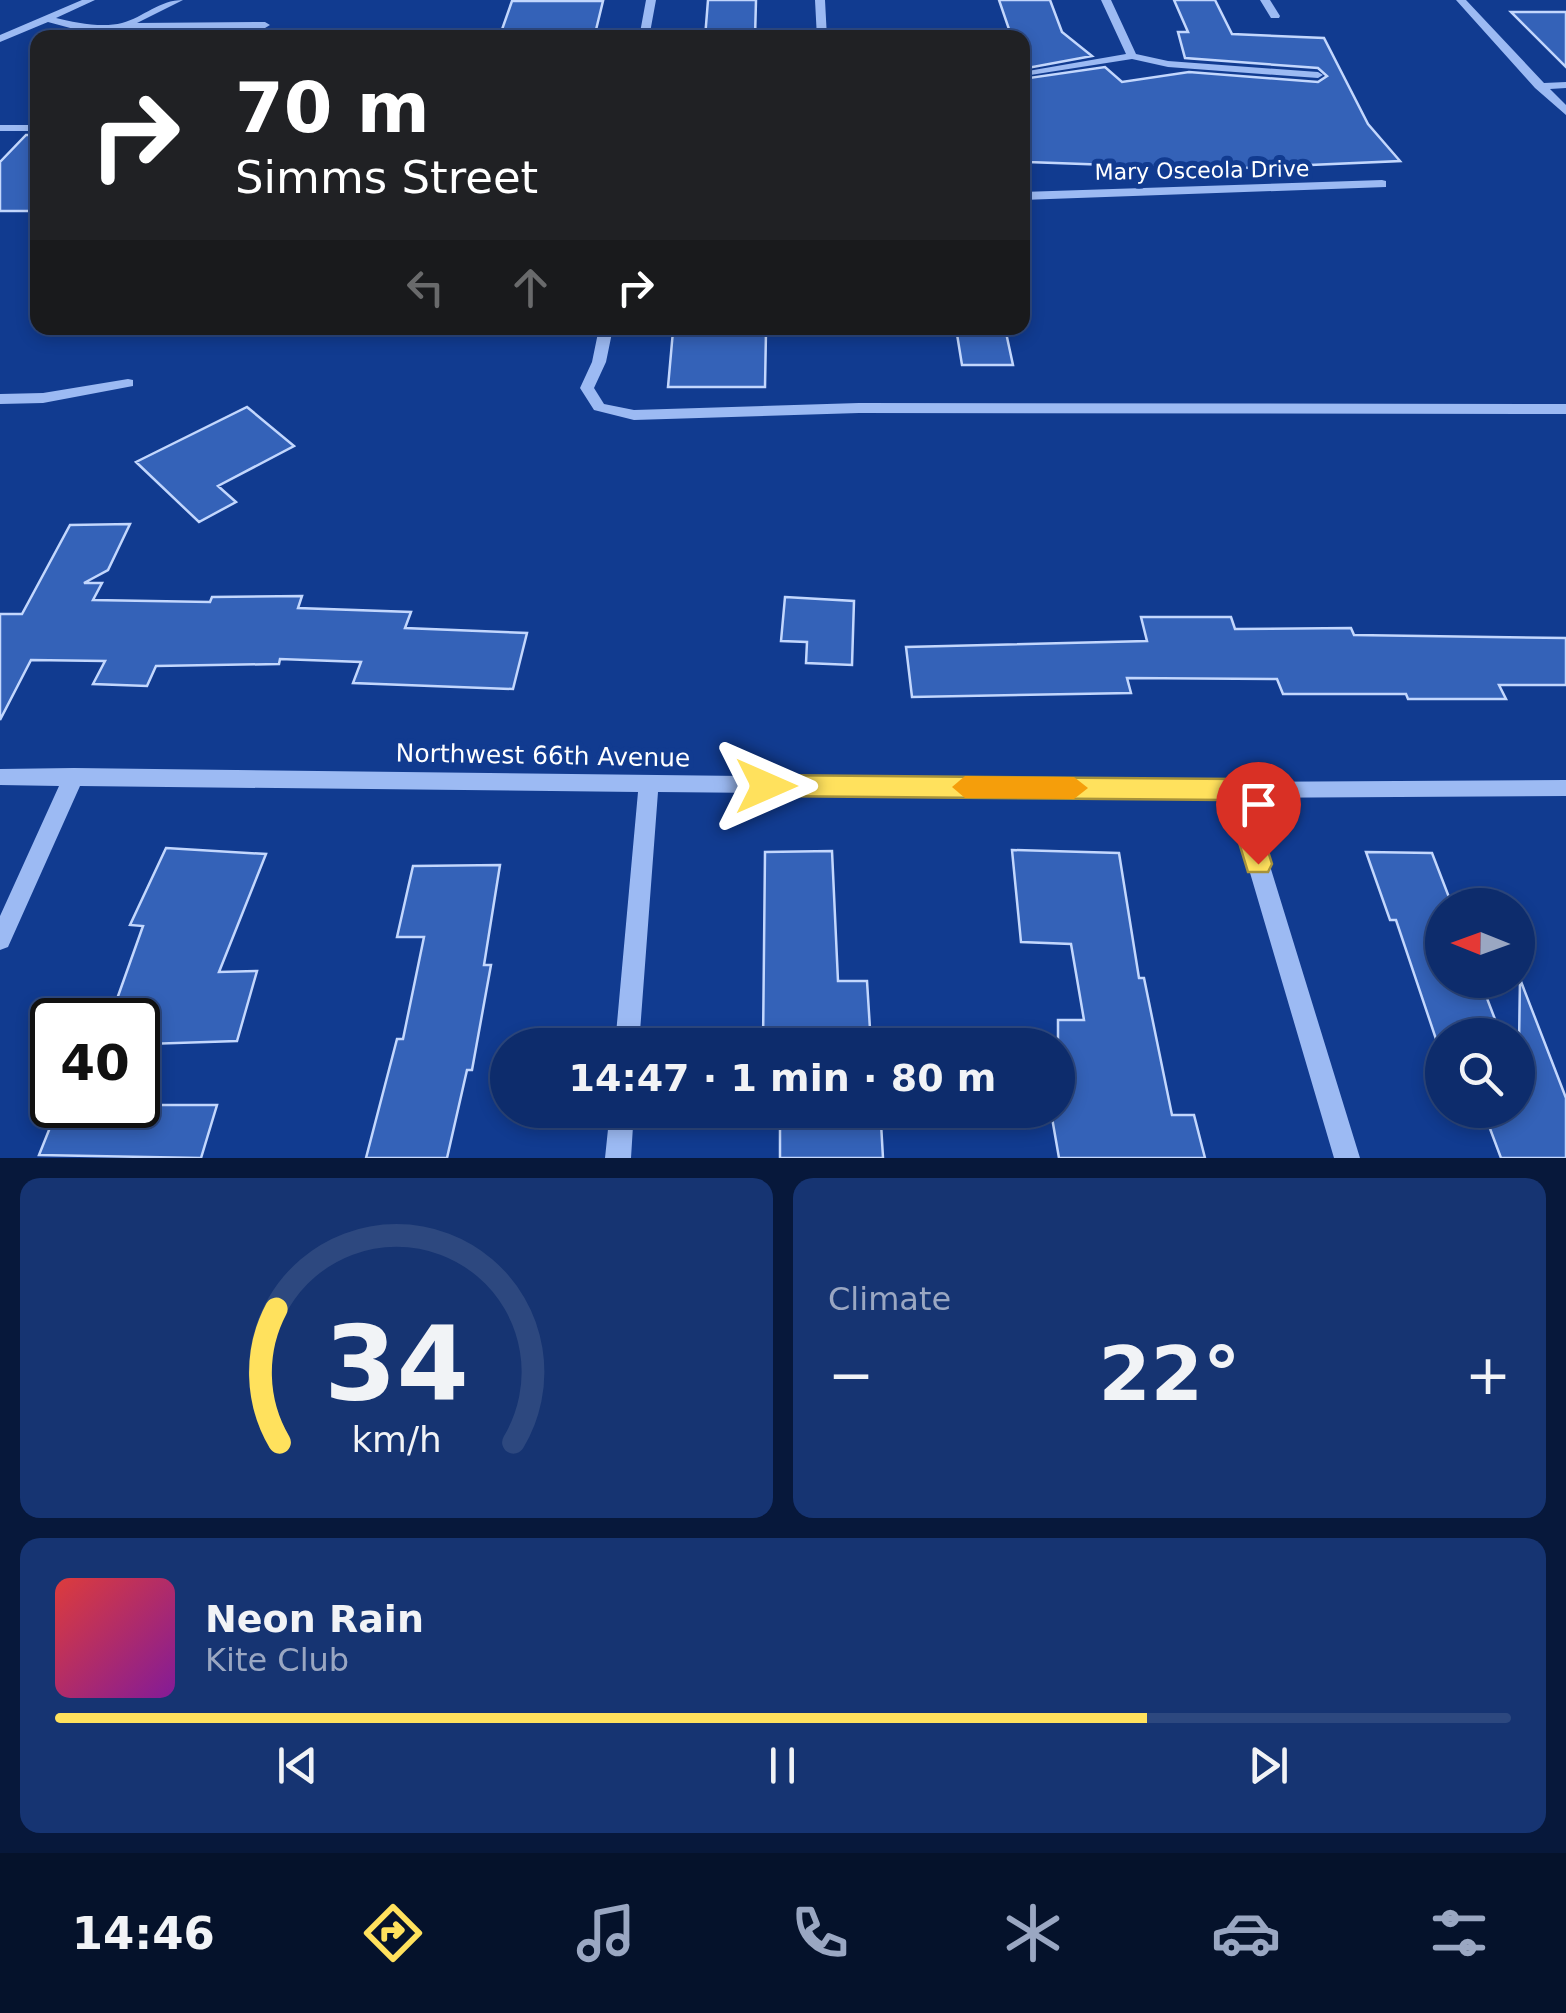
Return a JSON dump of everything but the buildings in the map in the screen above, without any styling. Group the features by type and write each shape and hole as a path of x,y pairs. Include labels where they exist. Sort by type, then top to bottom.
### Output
{"street":[{"path":"0,39 90,0"},
{"path":"122,27 178,0"},
{"path":"645,30 650,0"},
{"path":"820,0 822,30"},
{"path":"1106,0 1132,56"},
{"path":"1265,0 1275,16"},
{"path":"1461,0 1566,112"},
{"path":"48,19 74,26 264,25"},
{"path":"1030,74 1132,56 1168,64 1318,75"},
{"path":"1540,86 1566,86"},
{"path":"0,128 30,128"},
{"name":"Mary Osceola Drive","path":"1030,196 1382,184"},
{"path":"605,335 600,362 587,388 599,407 634,414 859,408 1566,409"},
{"path":"0,399 42,398 128,383"},
{"path":"0,940 74,776"},
{"name":"Northwest 66th Avenue","path":"0,777 1236,790 1566,788"},
{"path":"628,1028 649,784"},
{"path":"1236,790 1346,1158"},
{"path":"618,1158 620,1128"}],"slow traffic":[{"path":"965,787 1074,788"}],"route":[{"path":"766,786 1236,790 1258,864"}]}
